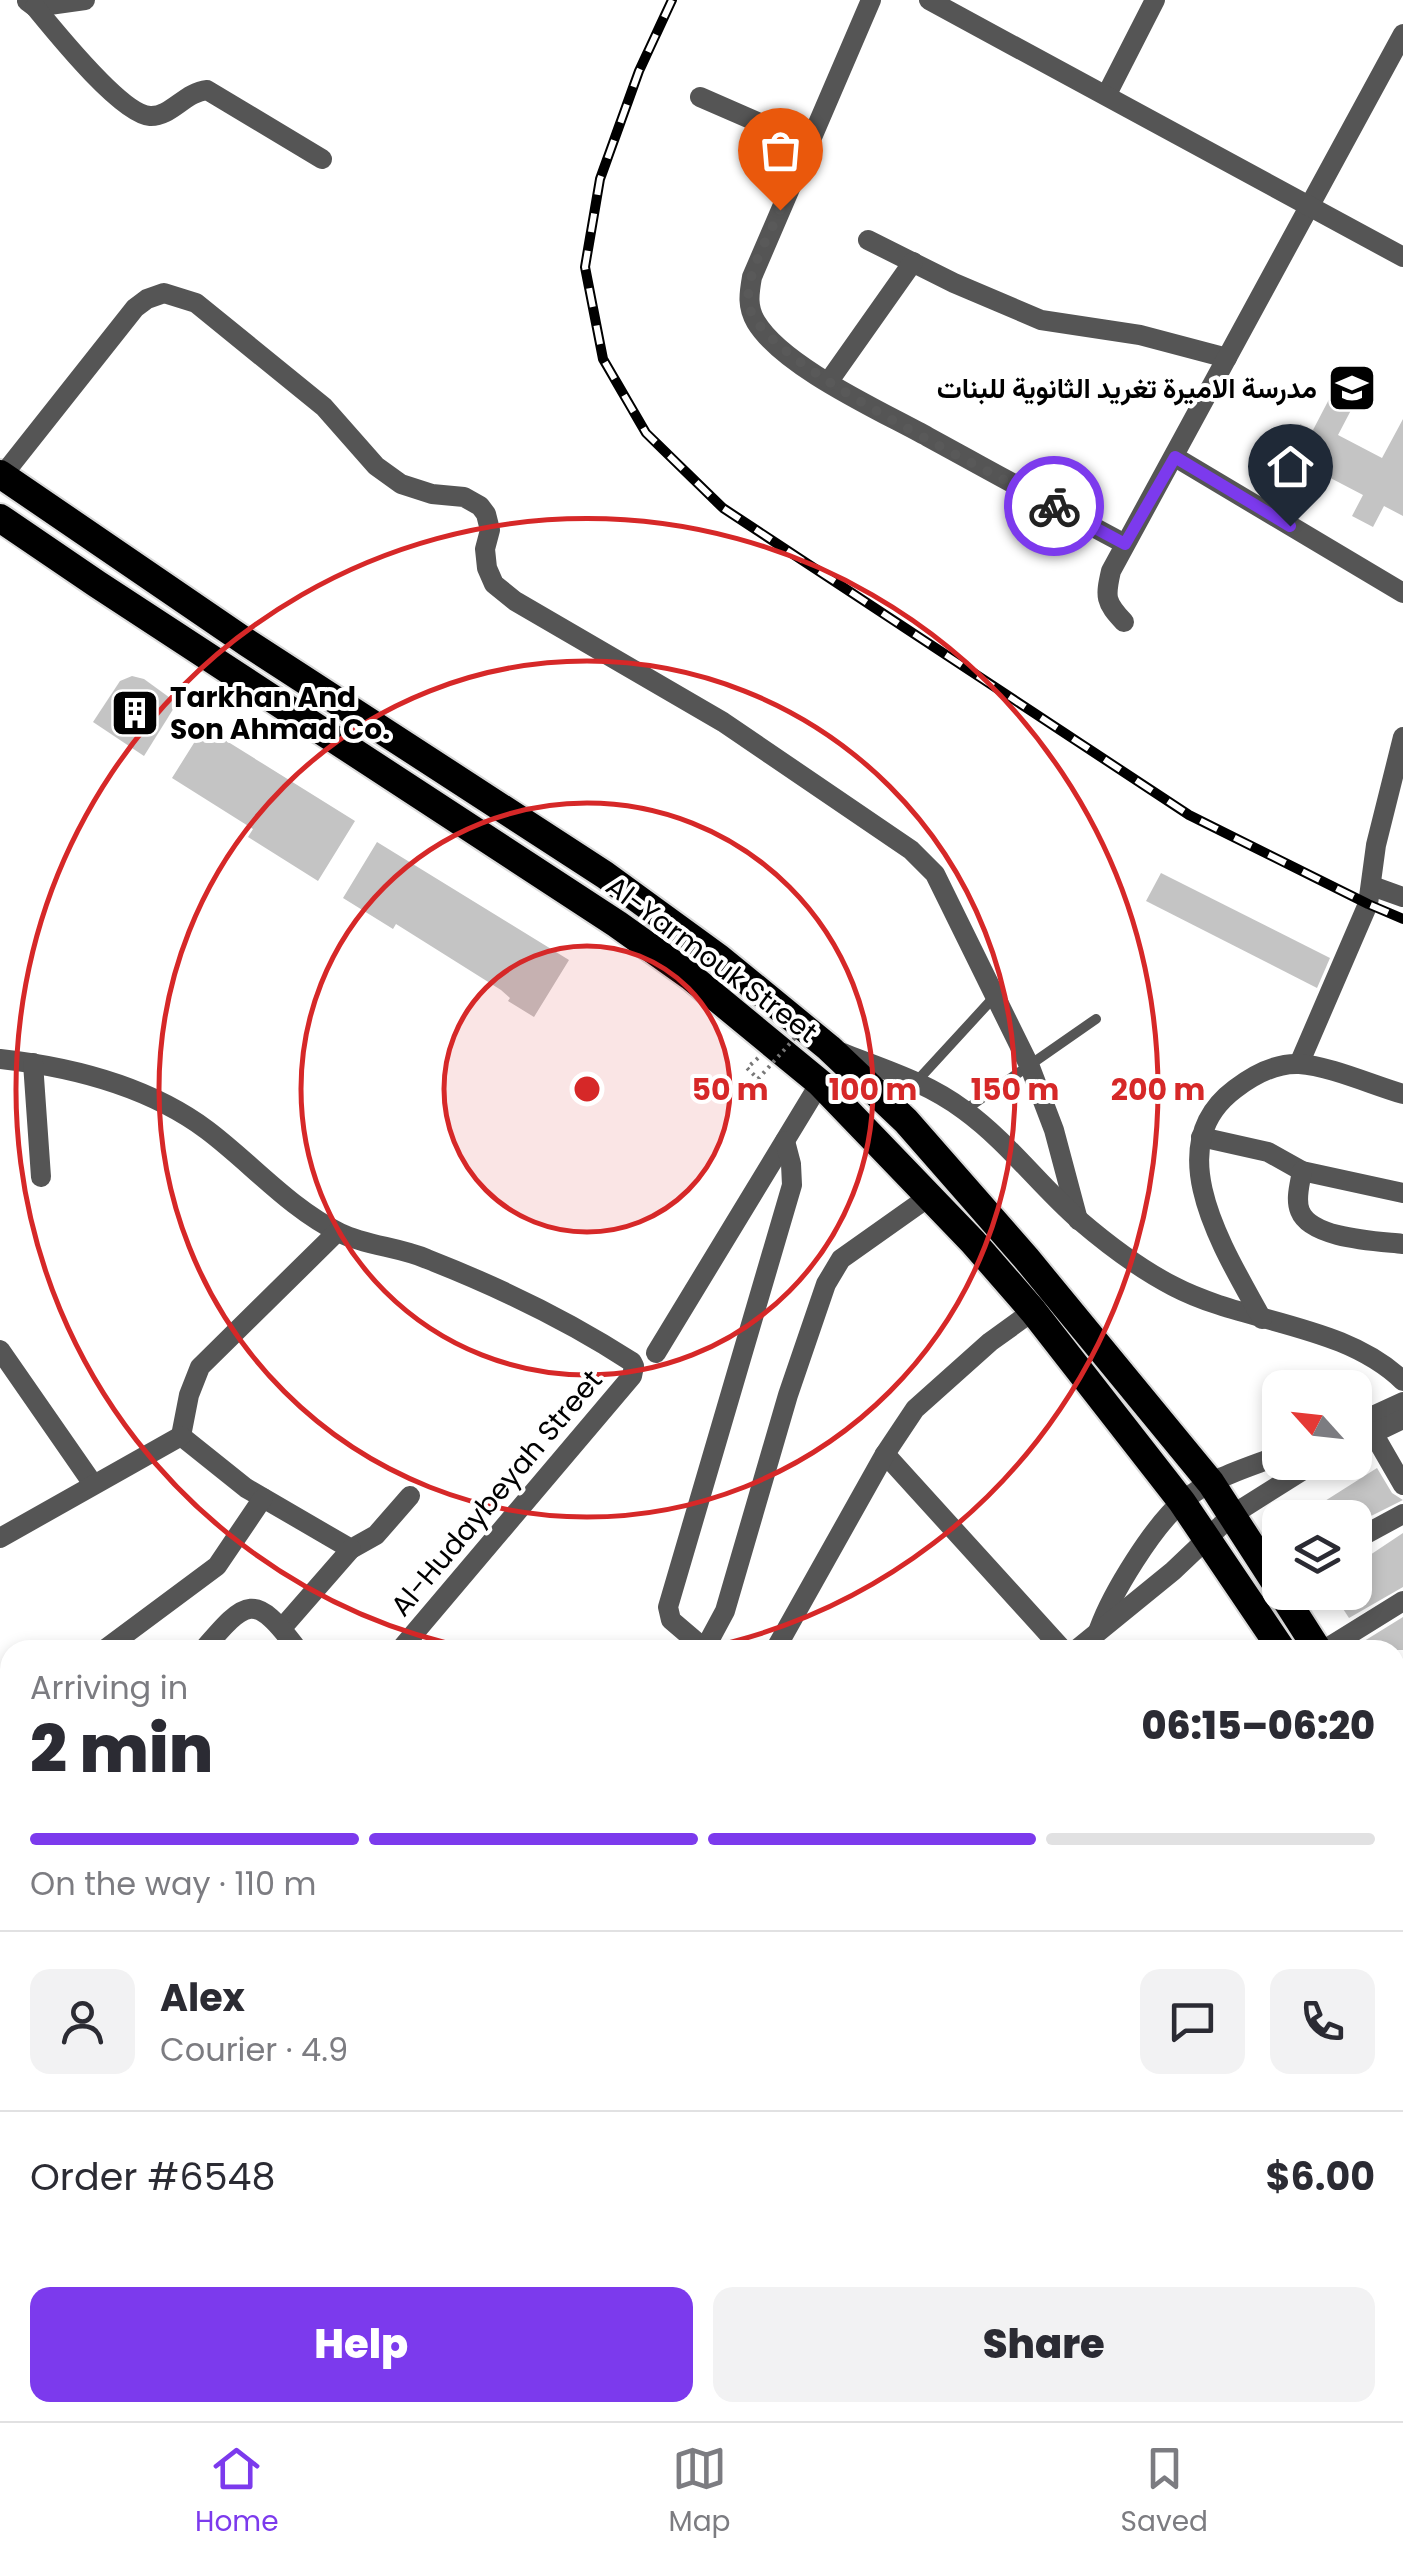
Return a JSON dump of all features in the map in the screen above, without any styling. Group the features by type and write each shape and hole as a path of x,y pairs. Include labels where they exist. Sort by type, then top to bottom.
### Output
{"highway":[{"name":"Al-Yarmouk Street","path":"1,475 246,642 605,875 719,958 829,1048 950,1168 1210,1482 1262,1561"},
{"path":"12,526 44,504"},
{"name":"Al-Yarmouk Street","path":"12,526 617,924 690,976 820,1083 930,1196 1033,1311 1200,1545 1274,1640"},
{"path":"852,1116 878,1093"},
{"name":"Al-Yarmouk Street","path":"1294,1610 1314,1640"}],"street":[{"path":"30,4 85,0"},
{"path":"871,0 752,277 748,302 753,318 771,340 829,381 1125,544"},
{"path":"928,0 1403,257"},
{"path":"1107,94 1156,0"},
{"path":"30,4 110,90 144,114 155,116 191,94 206,90 322,159"},
{"path":"1124,622 1112,610 1106,594 1112,571 1403,34"},
{"path":"700,97 808,144"},
{"path":"868,240 1041,320 1140,335 1227,358"},
{"path":"829,381 913,262"},
{"path":"1,475 134,308 164,293 196,302 324,408 376,466 400,484 432,494 464,497 480,506 490,530 487,568 494,584 515,601 723,722 911,850 935,874 1030,1067 1054,1130 1078,1220"},
{"path":"1175,457 1403,593"},
{"path":"1299,1064 1354,939 1372,886 1376,845 1403,738"},
{"path":"1372,886 1403,898"},
{"path":"829,1048 917,1082 965,1110 1000,1139 1078,1220 1174,1287 1348,1347 1374,1358 1403,1382"},
{"name":"Al-Hudaybeyah Street","path":"0,1059 108,1081 173,1110 205,1129 269,1185 337,1232 427,1258 536,1310 634,1366 632,1376 408,1640"},
{"path":"33,1063 40,1177"},
{"path":"1262,1318 1212,1223 1198,1163 1208,1115 1251,1077 1279,1066 1299,1064 1403,1094"},
{"path":"656,1353 820,1083"},
{"path":"1201,1136 1268,1152 1302,1171 1403,1193"},
{"path":"694,1640 670,1620 668,1607 792,1185 784,1141"},
{"path":"1302,1171 1298,1200 1300,1211 1311,1225 1343,1237 1403,1244"},
{"path":"710,1640 725,1610 788,1395 826,1284 841,1259 930,1196"},
{"path":"0,1538 180,1436 200,1367 337,1232"},
{"path":"781,1640 885,1454 915,1409 935,1388 1033,1311"},
{"path":"0,1350 94,1484"},
{"path":"1372,1425 1403,1402"},
{"path":"1372,1429 1403,1419"},
{"path":"180,1436 228,1476 352,1548"},
{"path":"1372,1447 1403,1485"},
{"path":"885,1454 1054,1640"},
{"path":"1099,1629 1123,1578 1176,1509 1210,1482 1262,1462"},
{"path":"1087,1640 1232,1515 1287,1480"},
{"path":"282,1628 352,1548 376,1536 410,1496"},
{"path":"117,1640 217,1566 262,1498"},
{"path":"1372,1531 1403,1514"},
{"path":"1338,1640 1403,1601"},
{"path":"211,1640 244,1608 258,1610 291,1640"}],"lane":[{"path":"917,1082 996,995"},
{"path":"965,1110 1096,1018"}],"path":[{"path":"747,1068 758,1079 811,1020"}],"building":[{"path":"1338,382 1360,393 1338,435 1382,458 1403,419 1403,516 1384,506 1373,527 1352,516 1363,495 1319,472 1308,493 1286,482 1294,465 1282,459 1300,424 1313,430"},
{"name":"Tarkhan And Son Ahmad Co.","path":"132,676 144,679 177,703 144,756 93,722 120,681"},
{"path":"204,727 355,821 318,881 248,837 253,829 172,778"},
{"path":"377,842 569,960 534,1017 508,1001 510,998 501,990 396,924 393,929 343,898"},
{"path":"1161,873 1330,958 1317,988 1146,901"},
{"path":"1377,1468 1392,1493 1403,1500 1372,1516 1372,1500 1326,1500 1358,1480 1372,1480 1372,1471"},
{"path":"1403,1533 1403,1587 1372,1605 1372,1554"},
{"path":"1344,1610 1363,1610 1349,1618"},
{"path":"1403,1617 1403,1640 1366,1640"}],"railway":[{"path":"672,0 639,71 600,179 585,267 603,359 646,433 723,508 1189,815 1403,919"}],"way so far":[{"path":"780,210 752,277 748,302 753,318 771,340 851,395 1054,506"}],"place":[{"name":"مدرسة الاميرة تغريد الثانوية للبنات","path":"1352,388"},
{"name":"Tarkhan And Son Ahmad Co.","path":"135,713"}],"route":[{"path":"1054,506 1125,544 1175,457 1290,526"}]}
